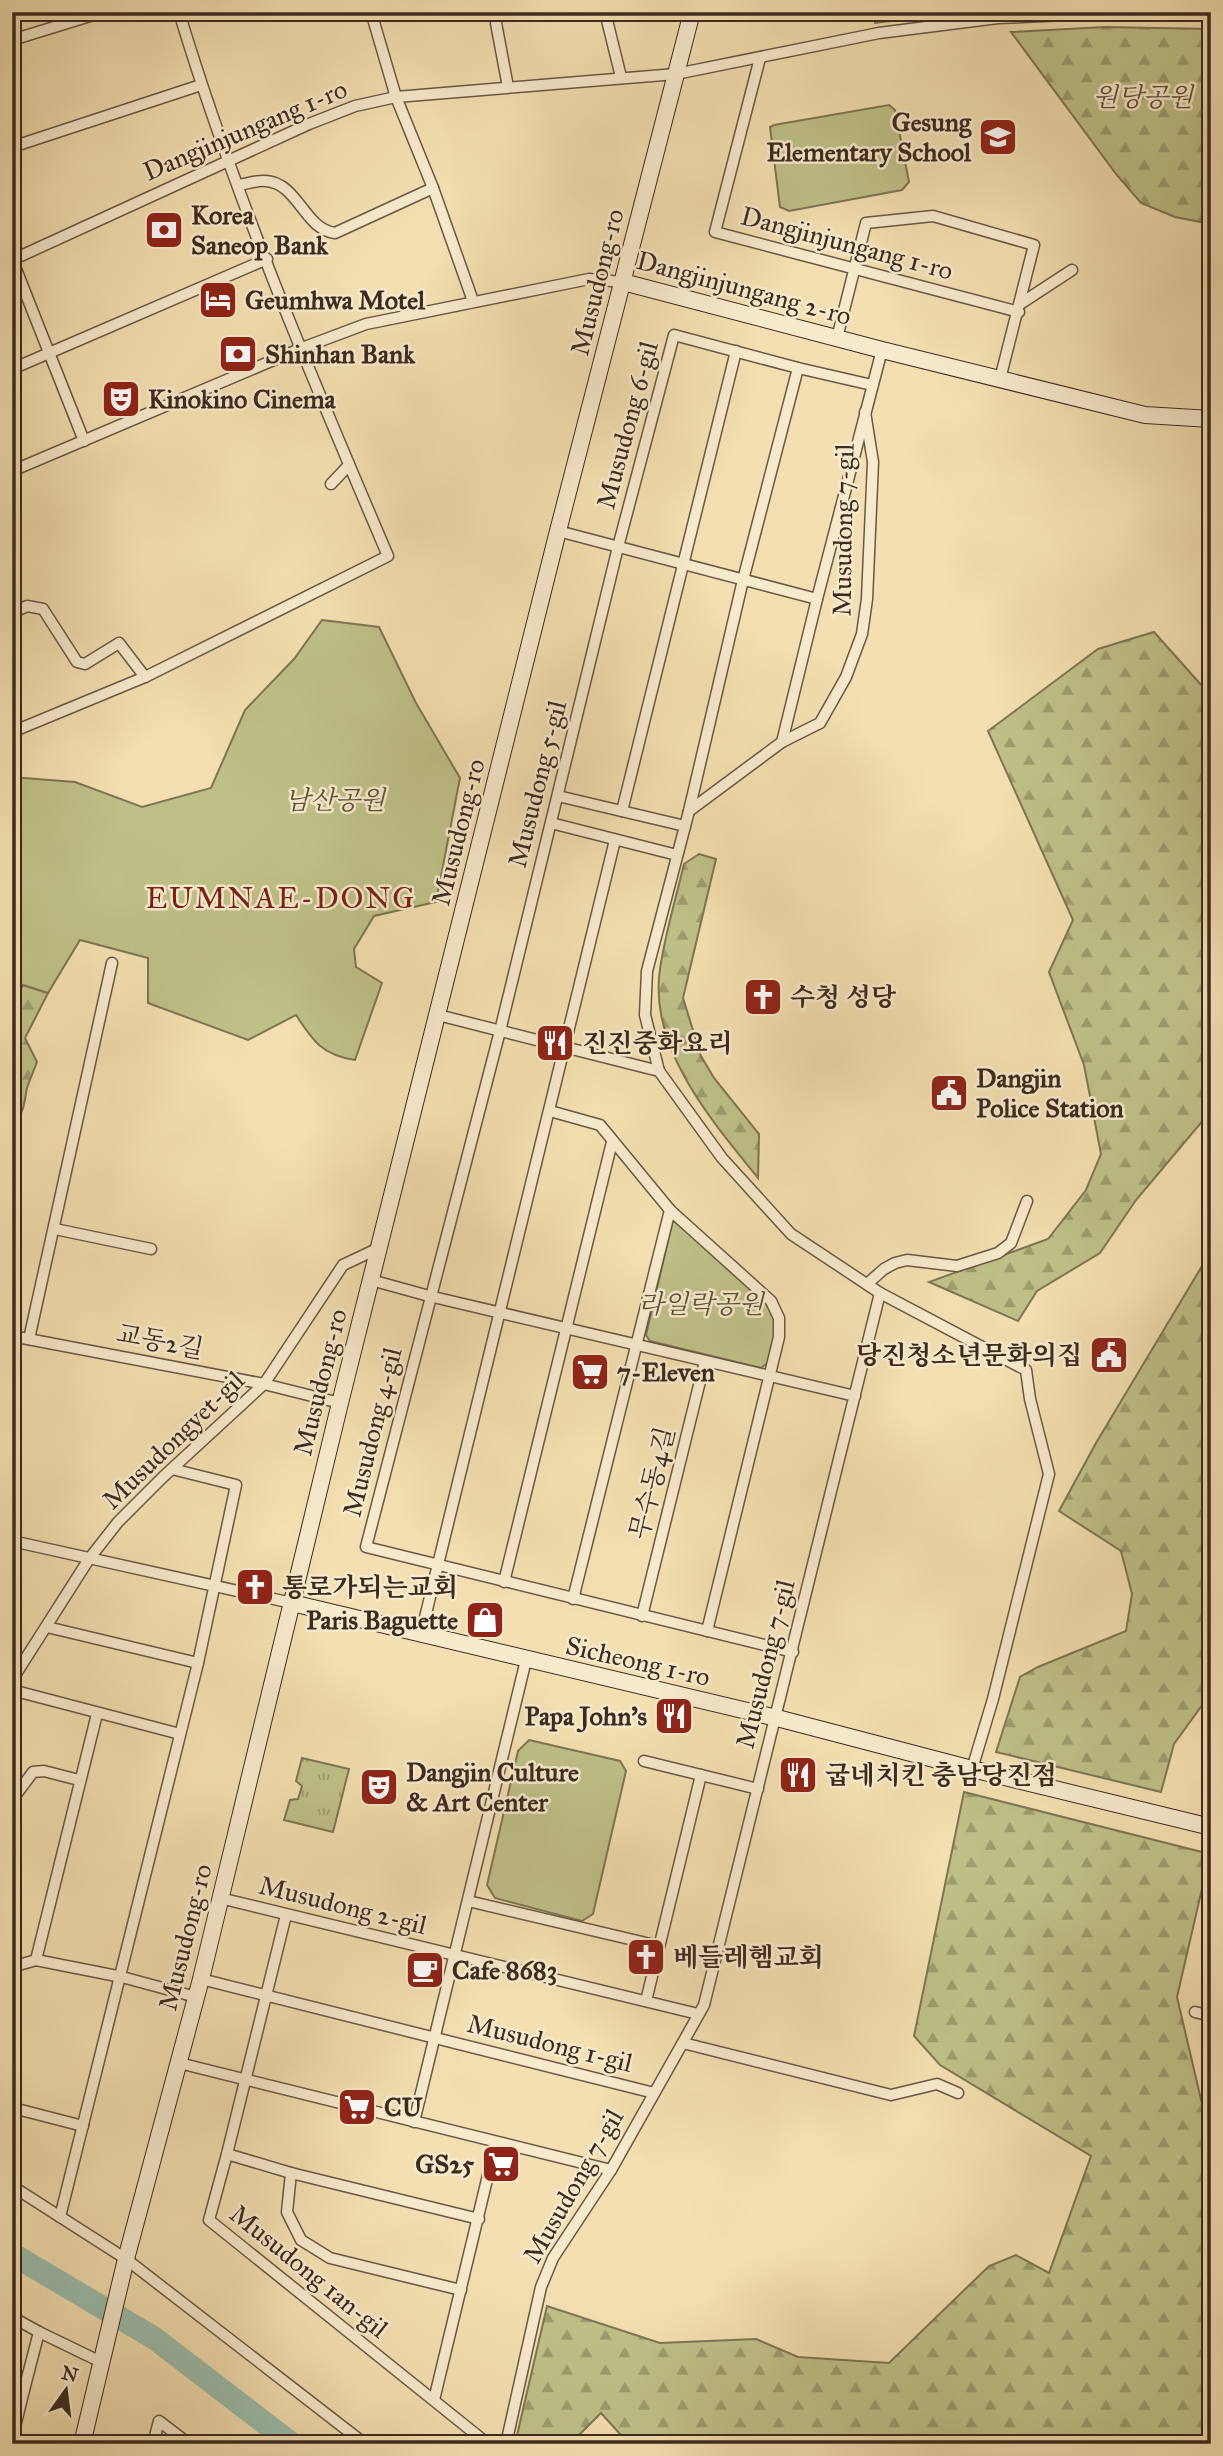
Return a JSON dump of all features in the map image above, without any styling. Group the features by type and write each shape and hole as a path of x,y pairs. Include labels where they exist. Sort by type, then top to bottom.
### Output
{"street":[{"path":"12,40 103,12"},
{"path":"12,732 145,677 388,556 349,465 228,159 201,85 179,12"},
{"path":"371,12 396,97 433,188 473,302"},
{"path":"605,12 621,77"},
{"name":"Musudong-ro","path":"103,2357 126,2259 201,1979 340,1403 558,531 692,12"},
{"name":"Dangjinjungang 1-ro","path":"12,259 228,159 355,106 396,97 676,74 878,33 998,18 1113,13 1211,15"},
{"path":"496,23 508,87"},
{"name":"Dangjinjungang 1-ro","path":"760,58 715,232 1019,308"},
{"path":"12,147 201,85"},
{"path":"238,185 266,181 283,187 316,225 324,232 335,233 433,188"},
{"name":"Dangjinjungang 2-ro","path":"855,269 866,223 933,216 1034,245 1000,379"},
{"path":"12,259 84,440"},
{"path":"12,369 267,259"},
{"path":"837,338 855,269"},
{"path":"1019,308 1072,270"},
{"name":"Dangjinjungang 2-ro","path":"12,471 302,348 366,324 589,279 623,282 1146,415 1211,418"},
{"name":"Musudong 6-gil","path":"618,547 674,335 872,385"},
{"name":"Musudong 7-gil","path":"782,742 882,350"},
{"path":"622,811 736,351"},
{"path":"798,368 647,971 645,1016 659,1071 722,1158 791,1234 880,1293 1026,1370 1030,1399 1049,1474 993,1699 972,1769"},
{"name":"Musudong 7-gil","path":"689,811 782,742 820,723 846,677 862,634 867,599 873,462 865,412"},
{"path":"331,484 349,465"},
{"name":"Musudong 6-gil","path":"558,531 817,599"},
{"name":"Musudong 5-gil","path":"500,1031 618,547"},
{"path":"12,613 27,606 43,608 77,662 85,664 119,643 145,677"},
{"path":"558,796 685,826"},
{"path":"551,823 677,855"},
{"path":"421,1634 615,840"},
{"path":"29,1339 112,963"},
{"path":"438,1014 659,1071"},
{"name":"Musudong 4-gil","path":"500,1031 429,1296 366,1547 793,1652"},
{"path":"550,1111 600,1125 670,1210 771,1301 779,1318 780,1327 769,1376 707,1631"},
{"path":"504,1582 612,1142"},
{"path":"867,1284 895,1263 907,1261 957,1266 998,1253 1011,1243 1027,1201"},
{"path":"573,1599 670,1210"},
{"path":"55,1229 150,1249"},
{"name":"Musudongyet-gil","path":"12,1680 89,1559 118,1522 264,1384 343,1265 379,1248"},
{"path":"371,1280 855,1396"},
{"name":"Musudong 7-gil","path":"506,2444 541,2287 553,2258 611,2170 704,2005 880,1293"},
{"name":"교동2길","path":"12,1336 264,1384 340,1403"},
{"name":"무수동4길","path":"642,1616 705,1361"},
{"path":"60,2217 122,1977 198,1663 236,1485 172,1469"},
{"path":"12,1541 292,1603"},
{"name":"Sicheong 1-ro","path":"292,1603 777,1718 1211,1827"},
{"path":"47,1627 198,1663"},
{"name":"Musudong 2-gil","path":"455,1956 526,1660"},
{"path":"12,1690 180,1734"},
{"path":"36,1959 97,1714"},
{"path":"644,1761 758,1789"},
{"path":"12,1800 33,1772 44,1771 79,1780"},
{"path":"646,2001 701,1775"},
{"name":"Musudong 2-gil","path":"220,1898 698,2014"},
{"path":"468,1901 659,1946"},
{"path":"245,2080 286,1915"},
{"name":"Musudong 1-gil","path":"414,2122 455,1956"},
{"path":"12,1967 36,1959 122,1977 196,1997"},
{"name":"Musudong 1-gil","path":"201,1979 654,2093"},
{"path":"1195,2012 1211,2016"},
{"path":"683,2043 891,2095 937,2084 958,2093"},
{"path":"179,2063 611,2170"},
{"name":"Musudong 1an-gil","path":"245,2080 209,2220 488,2444"},
{"path":"12,2094 17,2109 83,2126"},
{"path":"434,2400 496,2142"},
{"name":"Musudong 1an-gil","path":"227,2154 291,2173 479,2219"},
{"name":"Musudong 1an-gil","path":"291,2173 287,2212 301,2240 330,2258 461,2290"},
{"path":"12,2186 126,2259 365,2444"},
{"path":"12,2317 39,2332 103,2357 82,2444"},
{"path":"12,2439 18,2389 39,2332"},
{"path":"153,2444 159,2421 189,2444"}],"green space":[{"path":"874,12 968,12 875,23"},
{"name":"원당공원","path":"1105,27 1211,29 1211,224 1175,217 1141,203 1116,174 1011,32"},
{"path":"889,105 895,110 909,182 902,190 789,211 780,207 770,127"},
{"name":"남산공원","path":"322,620 379,627 416,703 460,778 436,902 374,916 354,949 356,967 382,983 355,1060 334,1055 326,1050 296,1015 248,1040 148,1003 148,958 80,940 48,993 23,985 12,1002 12,777 75,782 142,807 211,788 245,710 294,659"},
{"path":"1154,632 1211,696 1211,1111 1136,1200 1100,1253 1037,1291 1018,1321 929,1282 1048,1239 1086,1190 1101,1154 1084,1065 1049,972 1073,920 988,731 1098,649"},
{"path":"699,854 716,859 683,998 701,1056 714,1078 759,1134 758,1178 687,1082 664,1027 659,998 660,969 665,943 684,864"},
{"path":"23,985 48,993 25,1038 37,1062 27,1088 22,1112 12,1123 12,1002"},
{"name":"라일락공원","path":"673,1220 770,1302 777,1328 770,1361 761,1368 650,1341 646,1335"},
{"path":"1211,1251 1211,1693 1174,1744 1161,1792 996,1752 1020,1677 1126,1631 1132,1594 1121,1551 1059,1511 1096,1443"},
{"path":"529,1740 620,1761 626,1771 593,1914 582,1921 495,1898 487,1885 518,1751"},
{"path":"302,1758 349,1769 333,1832 284,1820 290,1800 298,1799 302,1786 296,1781"},
{"path":"964,1792 1210,1854 1177,1997 1211,2142 1211,2444 629,2444 601,2413 570,2444 515,2444 547,2306 660,2343 756,2339 798,2357 889,2363 989,2266 1016,2255 1049,2273 1091,2156 940,2065 914,2036"}],"waterway":[{"path":"12,2254 154,2338 292,2444"}],"place":[{"name":"Gesung Elementary School","path":"998,137"},
{"name":"Korea Saneop Bank","path":"164,230"},
{"name":"Geumhwa Motel","path":"218,300"},
{"name":"Shinhan Bank","path":"238,354"},
{"name":"Kinokino Cinema","path":"121,399"},
{"name":"수청 성당","path":"763,997"},
{"name":"진진중화요리","path":"555,1043"},
{"name":"Dangjin Police Station","path":"949,1093"},
{"name":"당진청소년문화의집","path":"1109,1355"},
{"name":"7-Eleven","path":"590,1372"},
{"name":"통로가되는교회","path":"255,1587"},
{"name":"Paris Baguette","path":"485,1620"},
{"name":"Papa John's","path":"674,1716"},
{"name":"굽네치킨 충남당진점","path":"798,1775"},
{"name":"Dangjin Culture & Art Center","path":"379,1787"},
{"name":"베들레헴교회","path":"646,1957"},
{"name":"Cafe 8683","path":"425,1970"},
{"name":"CU","path":"357,2107"},
{"name":"GS25","path":"501,2164"}],"district":[{"name":"EUMNAE-DONG","path":"281,898"}]}
